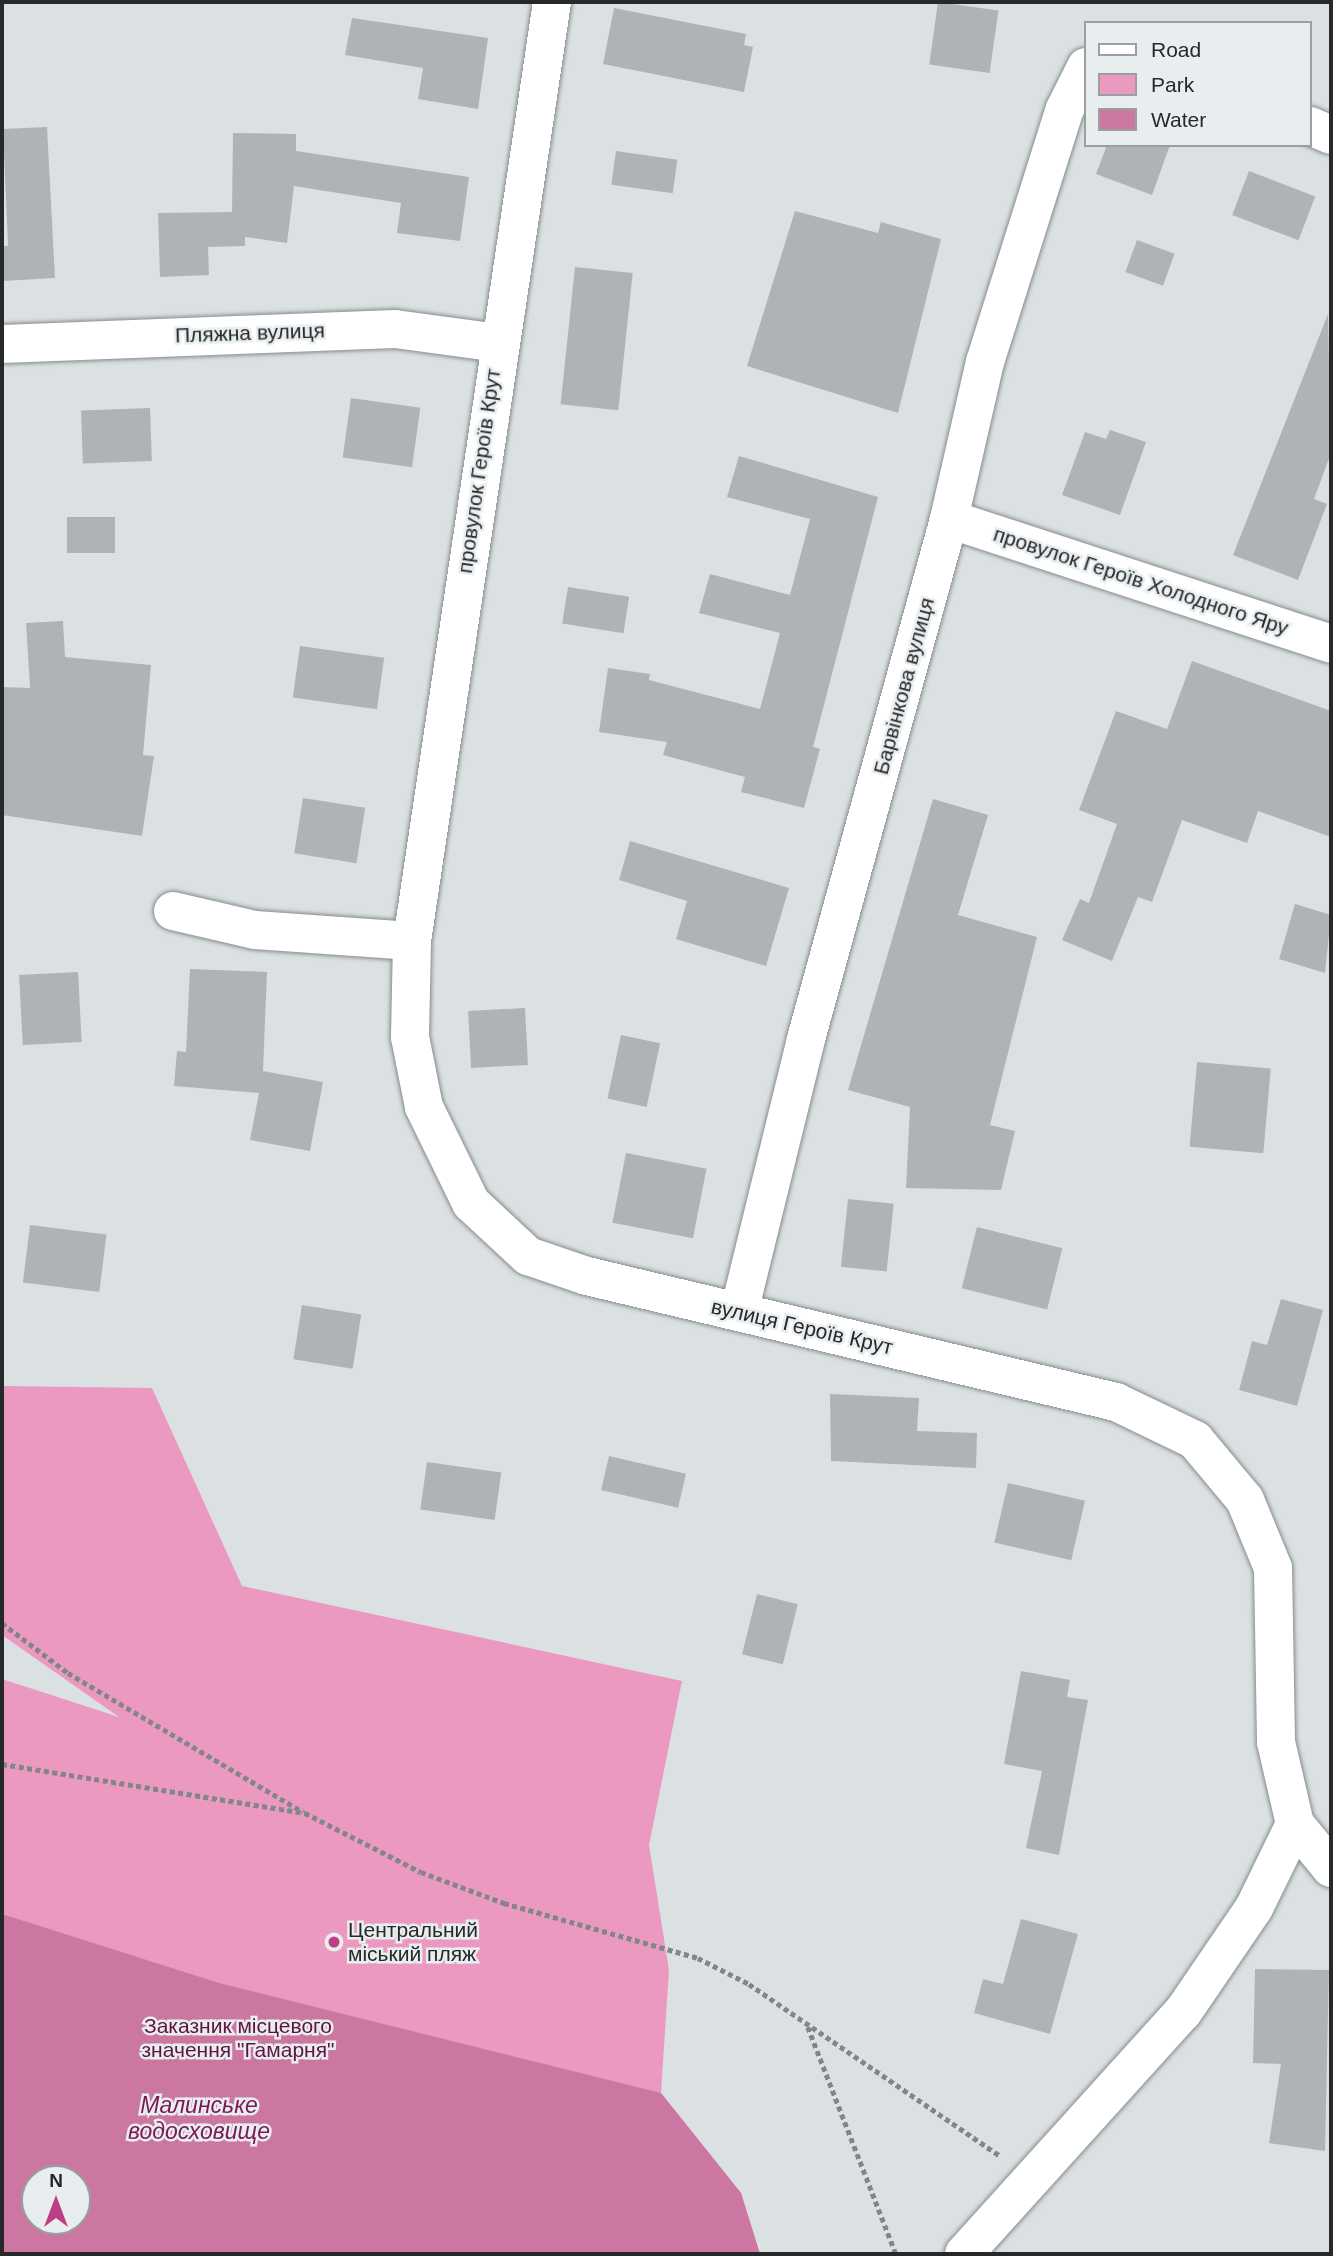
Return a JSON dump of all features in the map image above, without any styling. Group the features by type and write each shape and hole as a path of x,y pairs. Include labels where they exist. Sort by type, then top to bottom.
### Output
{"street":[{"name":"провулок Героїв Крут","path":"412,941 498,343 552,2"},
{"name":"Барвінкова вулиця","path":"739,1312 806,1039 949,519 1005,291 1069,100 1084,71"},
{"path":"1312,127 1331,135"},
{"name":"Пляжна вулиця","path":"2,344 395,329 498,343"},
{"name":"провулок Героїв Холодного Яру","path":"949,519 1331,644"},
{"path":"173,911 255,930 412,941"},
{"name":"вулиця Героїв Крут","path":"412,941 409,1010 417,1087 435,1136 485,1219 501,1237 551,1266 1116,1402 1195,1440 1245,1500 1273,1568 1276,1742 1295,1824 1331,1868"},
{"path":"964,2254 1035,2179 1182,2012 1254,1908 1295,1824"}],"path":[{"path":"2,1623 68,1673 305,1813 421,1872 492,1899 698,1958 808,2026 1035,2179"},
{"path":"2,1764 305,1813"},
{"path":"808,2026 896,2254"}],"green space":[{"name":"Заказник місцевого значення \"Гамарня\"","path":"2,1386 152,1388 242,1586 682,1681 649,1845 669,1970 661,2093 741,2193 760,2254 2,2254 2,1679 119,1717 2,1635"}],"water":[{"name":"Малинське водосховище","path":"2,1914 219,1983 661,2093 741,2193 760,2254 2,2254"}],"building":[{"path":"938,2 998,10 990,73 929,64"},
{"path":"614,8 746,34 744,45 753,47 744,92 603,64"},
{"path":"352,18 488,38 478,109 418,99 423,68 345,55"},
{"path":"47,127 55,278 2,281 2,246 8,246 3,129"},
{"path":"233,133 296,134 296,151 469,177 460,241 397,233 401,203 294,186 287,243 245,237 245,246 208,247 209,275 160,277 158,213 232,212"},
{"path":"1106,147 1169,147 1152,195 1096,174"},
{"path":"616,151 677,160 673,193 611,185"},
{"path":"1249,171 1315,196 1298,240 1232,215"},
{"path":"795,211 878,233 881,222 941,239 898,413 747,366"},
{"path":"1137,240 1175,254 1163,286 1125,272"},
{"path":"575,267 633,273 618,410 561,404"},
{"path":"1328,314 1331,453 1314,499 1327,504 1298,580 1233,555"},
{"path":"351,398 420,408 412,467 343,457"},
{"path":"150,408 152,461 83,463 81,410"},
{"path":"1110,430 1146,442 1120,515 1062,495 1085,432 1106,439"},
{"path":"739,456 878,497 813,747 820,749 804,808 741,792 745,777 663,755 667,742 599,732 608,668 650,674 649,680 760,709 780,633 699,613 710,574 790,595 810,519 727,497"},
{"path":"67,517 115,517 115,553 67,553"},
{"path":"568,587 629,597 623,633 562,624"},
{"path":"63,621 65,657 151,665 143,755 154,756 142,836 2,815 2,687 30,688 26,623"},
{"path":"300,646 384,658 377,709 293,697"},
{"path":"1192,661 1331,711 1331,837 1258,811 1247,843 1182,820 1152,902 1138,897 1112,961 1062,940 1080,899 1089,903 1117,824 1079,810 1116,711 1167,729"},
{"path":"303,798 365,808 356,863 294,853"},
{"path":"933,799 988,815 958,915 1037,937 990,1125 1015,1131 1001,1190 906,1188 910,1107 848,1090"},
{"path":"630,841 789,888 766,966 676,939 687,901 619,880"},
{"path":"1295,904 1331,915 1325,973 1279,959"},
{"path":"190,969 267,972 263,1071 323,1082 310,1151 250,1140 259,1093 174,1086 177,1051 186,1052"},
{"path":"78,972 82,1042 23,1045 19,975"},
{"path":"525,1008 528,1065 471,1068 468,1011"},
{"path":"621,1035 660,1043 647,1107 607,1099"},
{"path":"1197,1062 1271,1068 1263,1153 1190,1147"},
{"path":"626,1153 706,1169 693,1238 612,1223"},
{"path":"848,1199 894,1204 887,1271 841,1267"},
{"path":"30,1225 106,1234 99,1292 23,1283"},
{"path":"977,1227 1062,1248 1047,1309 962,1288"},
{"path":"1281,1299 1323,1310 1297,1406 1239,1390 1252,1341 1267,1345"},
{"path":"302,1305 361,1314 353,1369 293,1359"},
{"path":"830,1394 919,1398 917,1431 977,1433 976,1468 831,1461"},
{"path":"609,1456 686,1474 678,1508 601,1490"},
{"path":"427,1462 501,1472 495,1520 420,1510"},
{"path":"1008,1483 1085,1501 1071,1560 994,1542"},
{"path":"757,1594 798,1604 783,1664 742,1654"},
{"path":"1021,1671 1070,1680 1067,1697 1088,1700 1059,1855 1026,1848 1042,1771 1004,1764"},
{"path":"1021,1919 1078,1934 1050,2034 974,2013 983,1979 1003,1984"},
{"path":"1255,1969 1329,1970 1325,2151 1269,2143 1281,2064 1253,2063"}],"place":[{"name":"Центральний міський пляж","path":"334,1942"}]}
